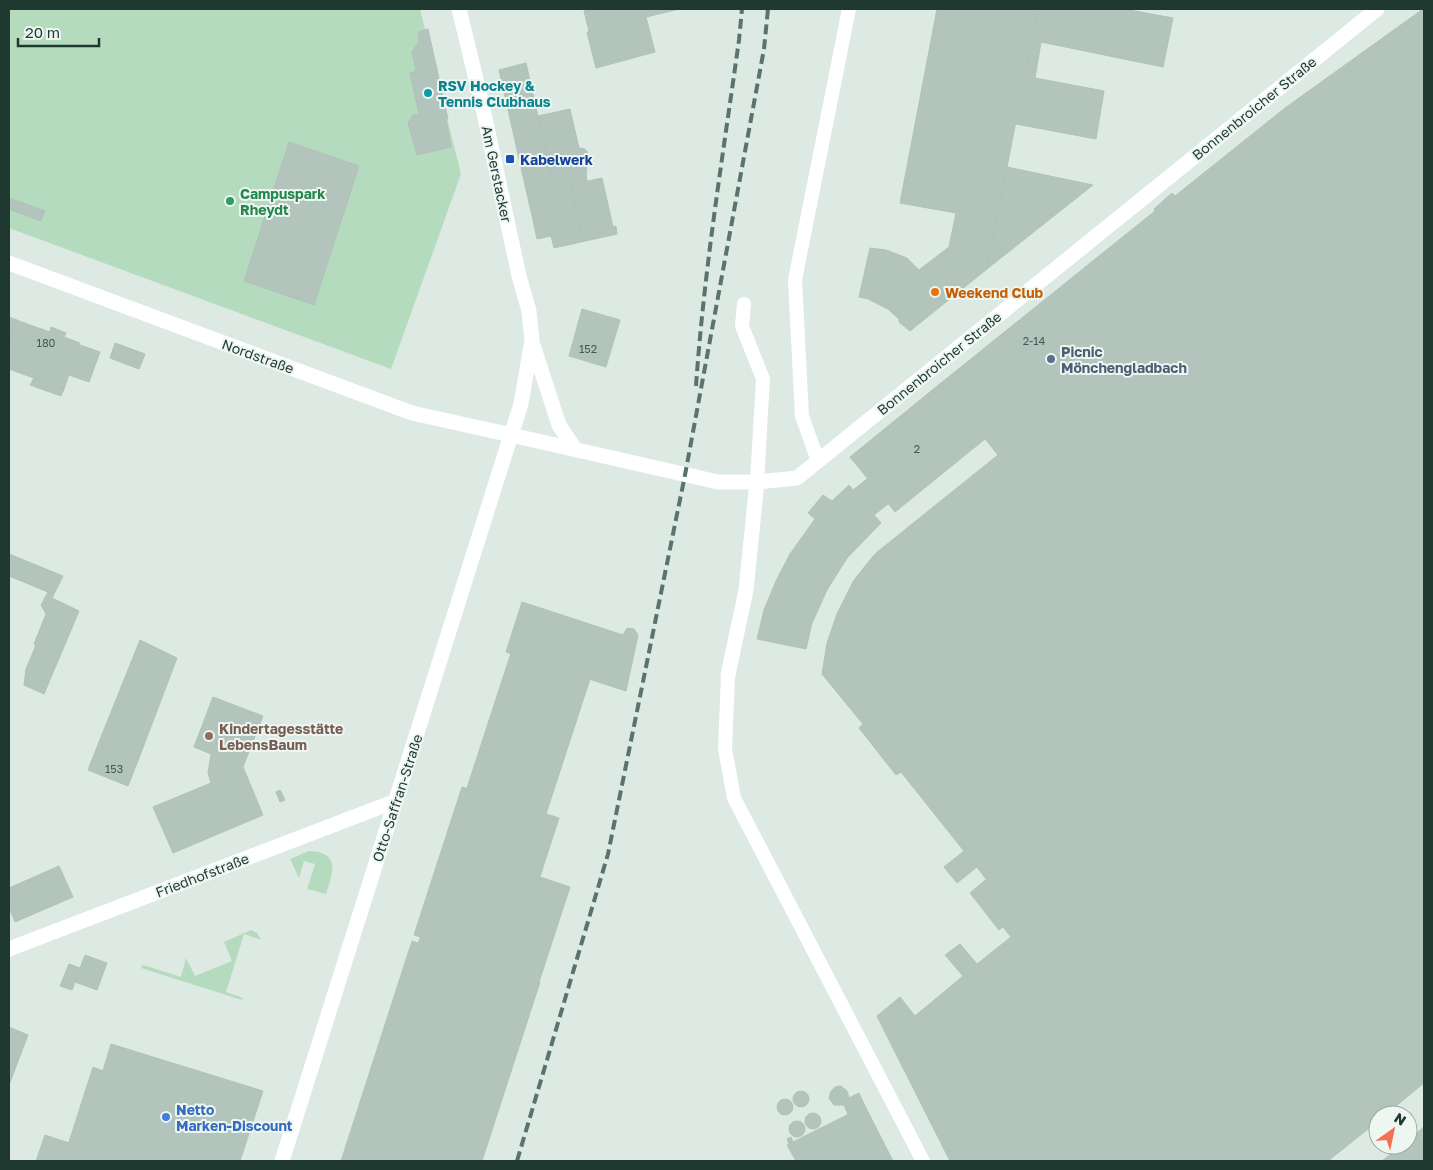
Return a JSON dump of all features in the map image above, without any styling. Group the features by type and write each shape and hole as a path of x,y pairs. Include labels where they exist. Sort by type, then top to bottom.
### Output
{"street":[{"name":"Am Gerstacker","path":"459,9 482,104 519,276 529,311 532,340 559,424 575,449"},
{"name":"Bonnenbroicher Straße","path":"511,435 718,482 757,482 797,478 1378,9"},
{"name":"Nordstraße","path":"9,262 412,413 511,435"},
{"name":"Am Gerstacker","path":"511,435 521,404 532,340"},
{"name":"Otto-Saffran-Straße","path":"282,1161 511,435"},
{"path":"728,675 746,590 757,482"},
{"name":"Friedhofstraße","path":"9,949 396,801"}],"lane":[{"path":"818,461 802,416 795,280 849,9"},
{"path":"744,304 742,326 763,380 757,482"},
{"path":"728,675 725,749 734,798 924,1161"}],"green space":[{"name":"Campuspark Rheydt","path":"9,9 420,9 461,174 391,369 9,228"},
{"path":"309,851 326,855 332,865 331,879 326,894 307,889 315,864 304,861 299,878 290,859"},
{"path":"251,930 257,933 261,940 244,934 226,992 243,998 242,1000 141,968 143,965 181,977 186,958 195,976 232,961 224,942"}],"building":[{"path":"593,9 679,9 589,31 584,11"},
{"path":"937,9 1038,9 987,269 910,331 888,309 868,299 859,297 870,248 886,250 907,258 919,270 949,247 956,213 900,203"},
{"path":"1038,9 1124,9 1173,18 1163,67 1041,42 1035,78 1104,91 1096,139 1016,124"},
{"path":"1424,9 1424,1083 1397,1105 1368,1105 1368,1129 1328,1161 950,1161 899,1060 929,1034 915,1016 963,976 945,955 960,944 977,964 1031,921 994,873 1063,809 1015,756 1001,767 939,691 935,694 929,686 932,682 910,654 928,640 872,571 872,559 876,553 998,455 941,383 1155,211 1154,209 1172,193 1175,196 1285,108"},
{"path":"646,17 655,52 596,68 587,32"},
{"name":"RSV Hockey & Tennis Clubhaus","path":"428,29 448,119 446,119 451,147 417,155 408,123 413,115 419,114 410,73 416,71 412,52 419,41 418,32"},
{"path":"526,63 554,188 527,194 499,70"},
{"path":"570,109 579,148 585,149 589,155 586,173 587,181 554,188 538,116"},
{"path":"289,142 359,166 314,305 244,281"},
{"path":"1007,167 1093,185 987,269"},
{"path":"602,178 613,227 581,234 571,185"},
{"path":"571,185 576,210 533,220 527,194"},
{"path":"9,198 45,211 41,221 9,209"},
{"path":"576,210 581,234 616,226 617,234 554,248 551,236 537,239 533,220"},
{"path":"582,309 620,320 606,367 569,356"},
{"path":"9,317 17,320 9,341"},
{"path":"16,320 50,332 51,327 66,333 64,337 80,343 64,389 9,369 9,341"},
{"path":"115,343 145,354 139,369 110,358"},
{"path":"80,345 100,352 89,382 69,375"},
{"path":"34,378 64,389 61,396 30,385"},
{"path":"941,383 985,439 895,512 850,457"},
{"path":"867,479 888,504 874,515 881,523 847,558 827,590 812,623 806,649 757,639 764,610 776,581 790,554 815,519 808,513 823,495 832,501 849,485 853,490"},
{"path":"9,554 63,576 52,598 79,611 44,694 24,685 26,669 46,614 41,605 48,592 9,576"},
{"path":"874,555 871,564 874,574 928,640 910,654 932,682 929,686 935,694 939,691 1001,767 1015,756 1063,809 986,879 977,867 957,883 944,867 964,851 901,772 896,775 859,728 863,724 822,674 827,643 837,614 854,580"},
{"path":"522,602 623,635 627,628 634,629 638,635 626,691 506,652"},
{"path":"140,640 177,658 139,758 99,742"},
{"path":"511,653 590,679 546,814 467,788"},
{"path":"213,697 263,716 243,767 263,815 173,853 153,807 211,783 208,773 211,754 194,747"},
{"path":"99,742 139,758 128,786 88,770"},
{"path":"462,787 559,818 511,966 414,935"},
{"path":"280,790 285,800 280,802 276,792"},
{"path":"59,866 73,897 15,922 9,907 9,888"},
{"path":"994,873 1023,911 999,930 970,893"},
{"path":"540,877 570,887 539,982 504,971 506,964 511,966"},
{"path":"1023,911 1031,921 1011,937 1003,927"},
{"path":"421,936 506,964 504,971 540,982 482,1161 341,1161 412,941 418,943"},
{"path":"85,955 107,963 97,990 75,982"},
{"path":"69,964 80,968 72,990 60,986"},
{"path":"900,997 929,1034 899,1060 877,1016"},
{"path":"9,1027 28,1035 9,1085"},
{"name":"Netto Marken-Discount","path":"111,1044 263,1091 240,1161 63,1161 93,1067 103,1071"},
{"path":"841,1086 847,1091 849,1098 859,1093 865,1106 848,1114 844,1105 834,1105 829,1098 831,1091 835,1087"},
{"path":"801,1091 807,1093 809,1099 807,1105 801,1107 795,1105 793,1099 795,1093"},
{"path":"785,1099 791,1101 793,1107 791,1113 785,1115 779,1113 777,1107 779,1101"},
{"path":"865,1106 893,1161 796,1161 787,1145 789,1144 787,1139 791,1137 793,1142"},
{"path":"810,1113 816,1113 821,1118 819,1127 810,1129 805,1124 805,1118"},
{"path":"797,1121 803,1123 805,1129 803,1135 797,1137 791,1135 789,1129 791,1123"},
{"path":"1424,1127 1424,1161 1382,1161 1390,1155 1418,1155 1418,1132"},
{"path":"45,1135 69,1143 63,1161 36,1161"}],"railway":[{"path":"696,386 709,256 742,9"},
{"path":"517,1161 608,854 685,475 764,49 768,9"}],"place":[{"name":"RSV Hockey & Tennis Clubhaus","path":"428,93"},
{"name":"Kabelwerk","path":"510,159"},
{"name":"Campuspark Rheydt","path":"230,201"},
{"name":"Weekend Club","path":"935,292"},
{"name":"Picnic Mönchengladbach","path":"1051,359"},
{"name":"Kindertagesstätte LebensBaum","path":"209,736"},
{"name":"Netto Marken-Discount","path":"166,1117"}]}
